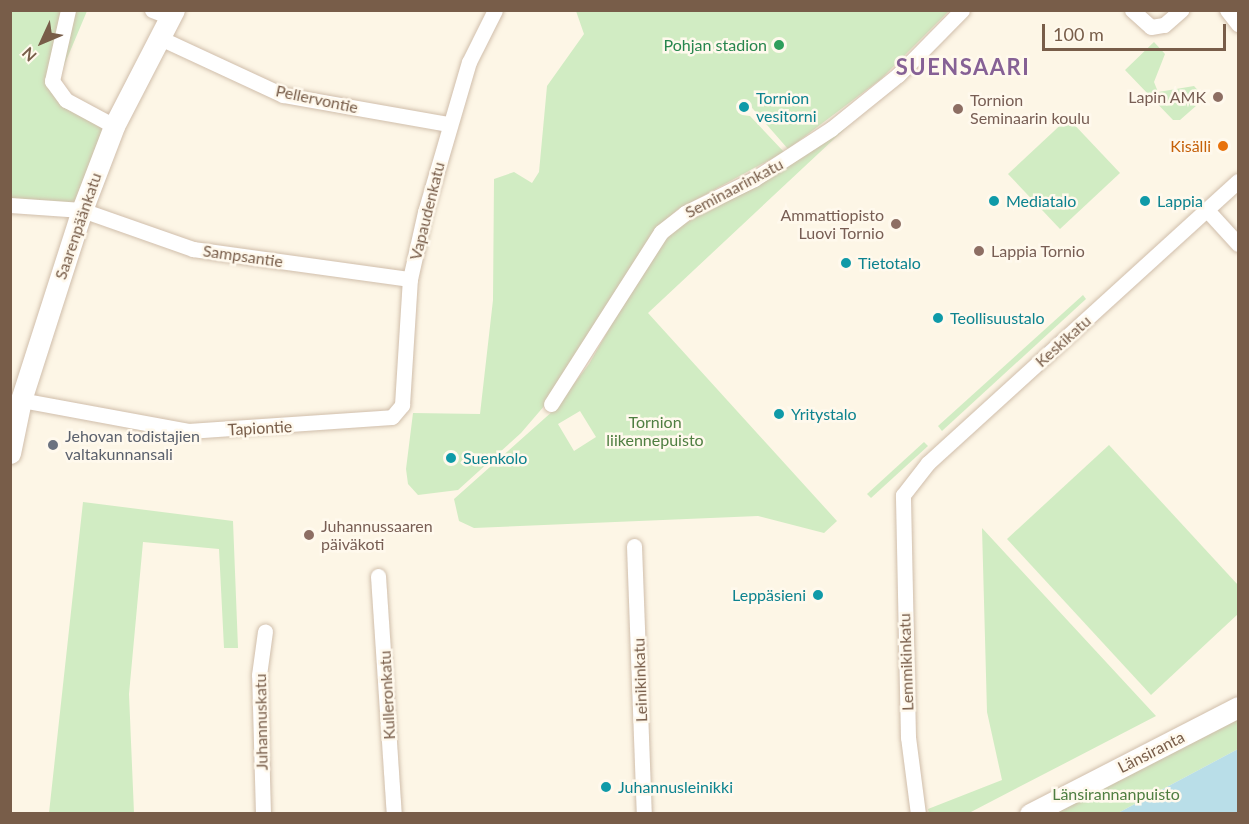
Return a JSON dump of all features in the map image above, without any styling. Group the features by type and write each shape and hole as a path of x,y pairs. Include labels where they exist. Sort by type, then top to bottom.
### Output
{"street":[{"path":"68,10 52,81 66,100 114,126"},
{"name":"Vapaudenkatu","path":"392,417 402,405 411,279 448,124 469,62 495,10"},
{"name":"Seminaarinkatu","path":"551,404 661,232 685,213 754,178 831,129 898,75 962,10"},
{"path":"1132,10 1151,27 1164,25 1181,10"},
{"path":"1227,10 1239,24"},
{"name":"Saarenpäänkatu","path":"10,453 21,400 82,210 114,126 160,38 166,13"},
{"name":"Pellervontie","path":"160,38 283,95 448,124"},
{"name":"Keskikatu","path":"901,510 903,495 928,463 1239,181"},
{"name":"Sampsantie","path":"10,205 82,210 193,249 411,279"},
{"path":"1207,210 1239,244"},
{"name":"Tapiontie","path":"21,400 188,431 392,417"},
{"name":"Lemmikinkatu","path":"901,510 908,737 918,813"},
{"name":"Leinikinkatu","path":"634,546 644,813"},
{"name":"Kulleronkatu","path":"378,576 394,813"},
{"name":"Juhannuskatu","path":"263,813 259,675 265,632"},
{"name":"Länsiranta","path":"1030,813 1239,707"}],"green space":[{"path":"10,11 87,11 58,80 69,96 120,123 80,216 11,210"},
{"path":"576,11 949,11 881,79 788,149 746,101 738,101 742,115 750,116 784,152 677,210 654,231 557,391 521,433 458,490 418,495 408,484 406,469 413,413 480,414 493,300 494,179 514,172 532,183 539,172 547,86 584,34"},
{"path":"1154,42 1165,54 1154,82 1158,92 1194,86 1205,98 1180,120 1173,120 1125,70"},
{"path":"1068,118 1120,173 1060,229 1008,174"},
{"name":"Tornion liikennepuisto","path":"849,125 648,313 837,521 824,533 758,516 474,528 459,521 454,499 554,410 589,364 653,252 673,230 757,185","holes":["580,411 596,437 574,451 558,424"]},
{"path":"1083,295 1086,299 942,431 938,426"},
{"path":"924,442 928,446 871,498 867,494"},
{"path":"1109,445 1238,585 1238,614 1151,695 1007,539"},
{"path":"83,502 233,521 238,648 224,648 219,549 143,542 129,694 134,813 49,813"},
{"path":"982,528 1156,716 969,813 929,813 928,809 1002,780 987,712"},
{"name":"Länsirannanpuisto","path":"1238,710 1238,749 1118,813 1041,814"}],"water":[{"path":"1238,749 1238,813 1118,813"}],"place":[{"name":"Pohjan stadion","path":"779,45"},
{"name":"Lapin AMK","path":"1218,97"},
{"name":"Tornion vesitorni","path":"744,107"},
{"name":"Tornion Seminaarin koulu","path":"958,109"},
{"name":"Kisälli","path":"1223,146"},
{"name":"Mediatalo","path":"994,201"},
{"name":"Lappia","path":"1145,201"},
{"name":"Ammattiopisto Luovi Tornio","path":"896,224"},
{"name":"Lappia Tornio","path":"979,251"},
{"name":"Tietotalo","path":"846,263"},
{"name":"Teollisuustalo","path":"938,318"},
{"name":"Yritystalo","path":"779,414"},
{"name":"Jehovan todistajien valtakunnansali","path":"53,445"},
{"name":"Suenkolo","path":"451,458"},
{"name":"Juhannussaaren päiväkoti","path":"309,535"},
{"name":"Leppäsieni","path":"818,595"},
{"name":"Juhannusleinikki","path":"606,787"}],"district":[{"name":"SUENSAARI","path":"963,67"}]}
